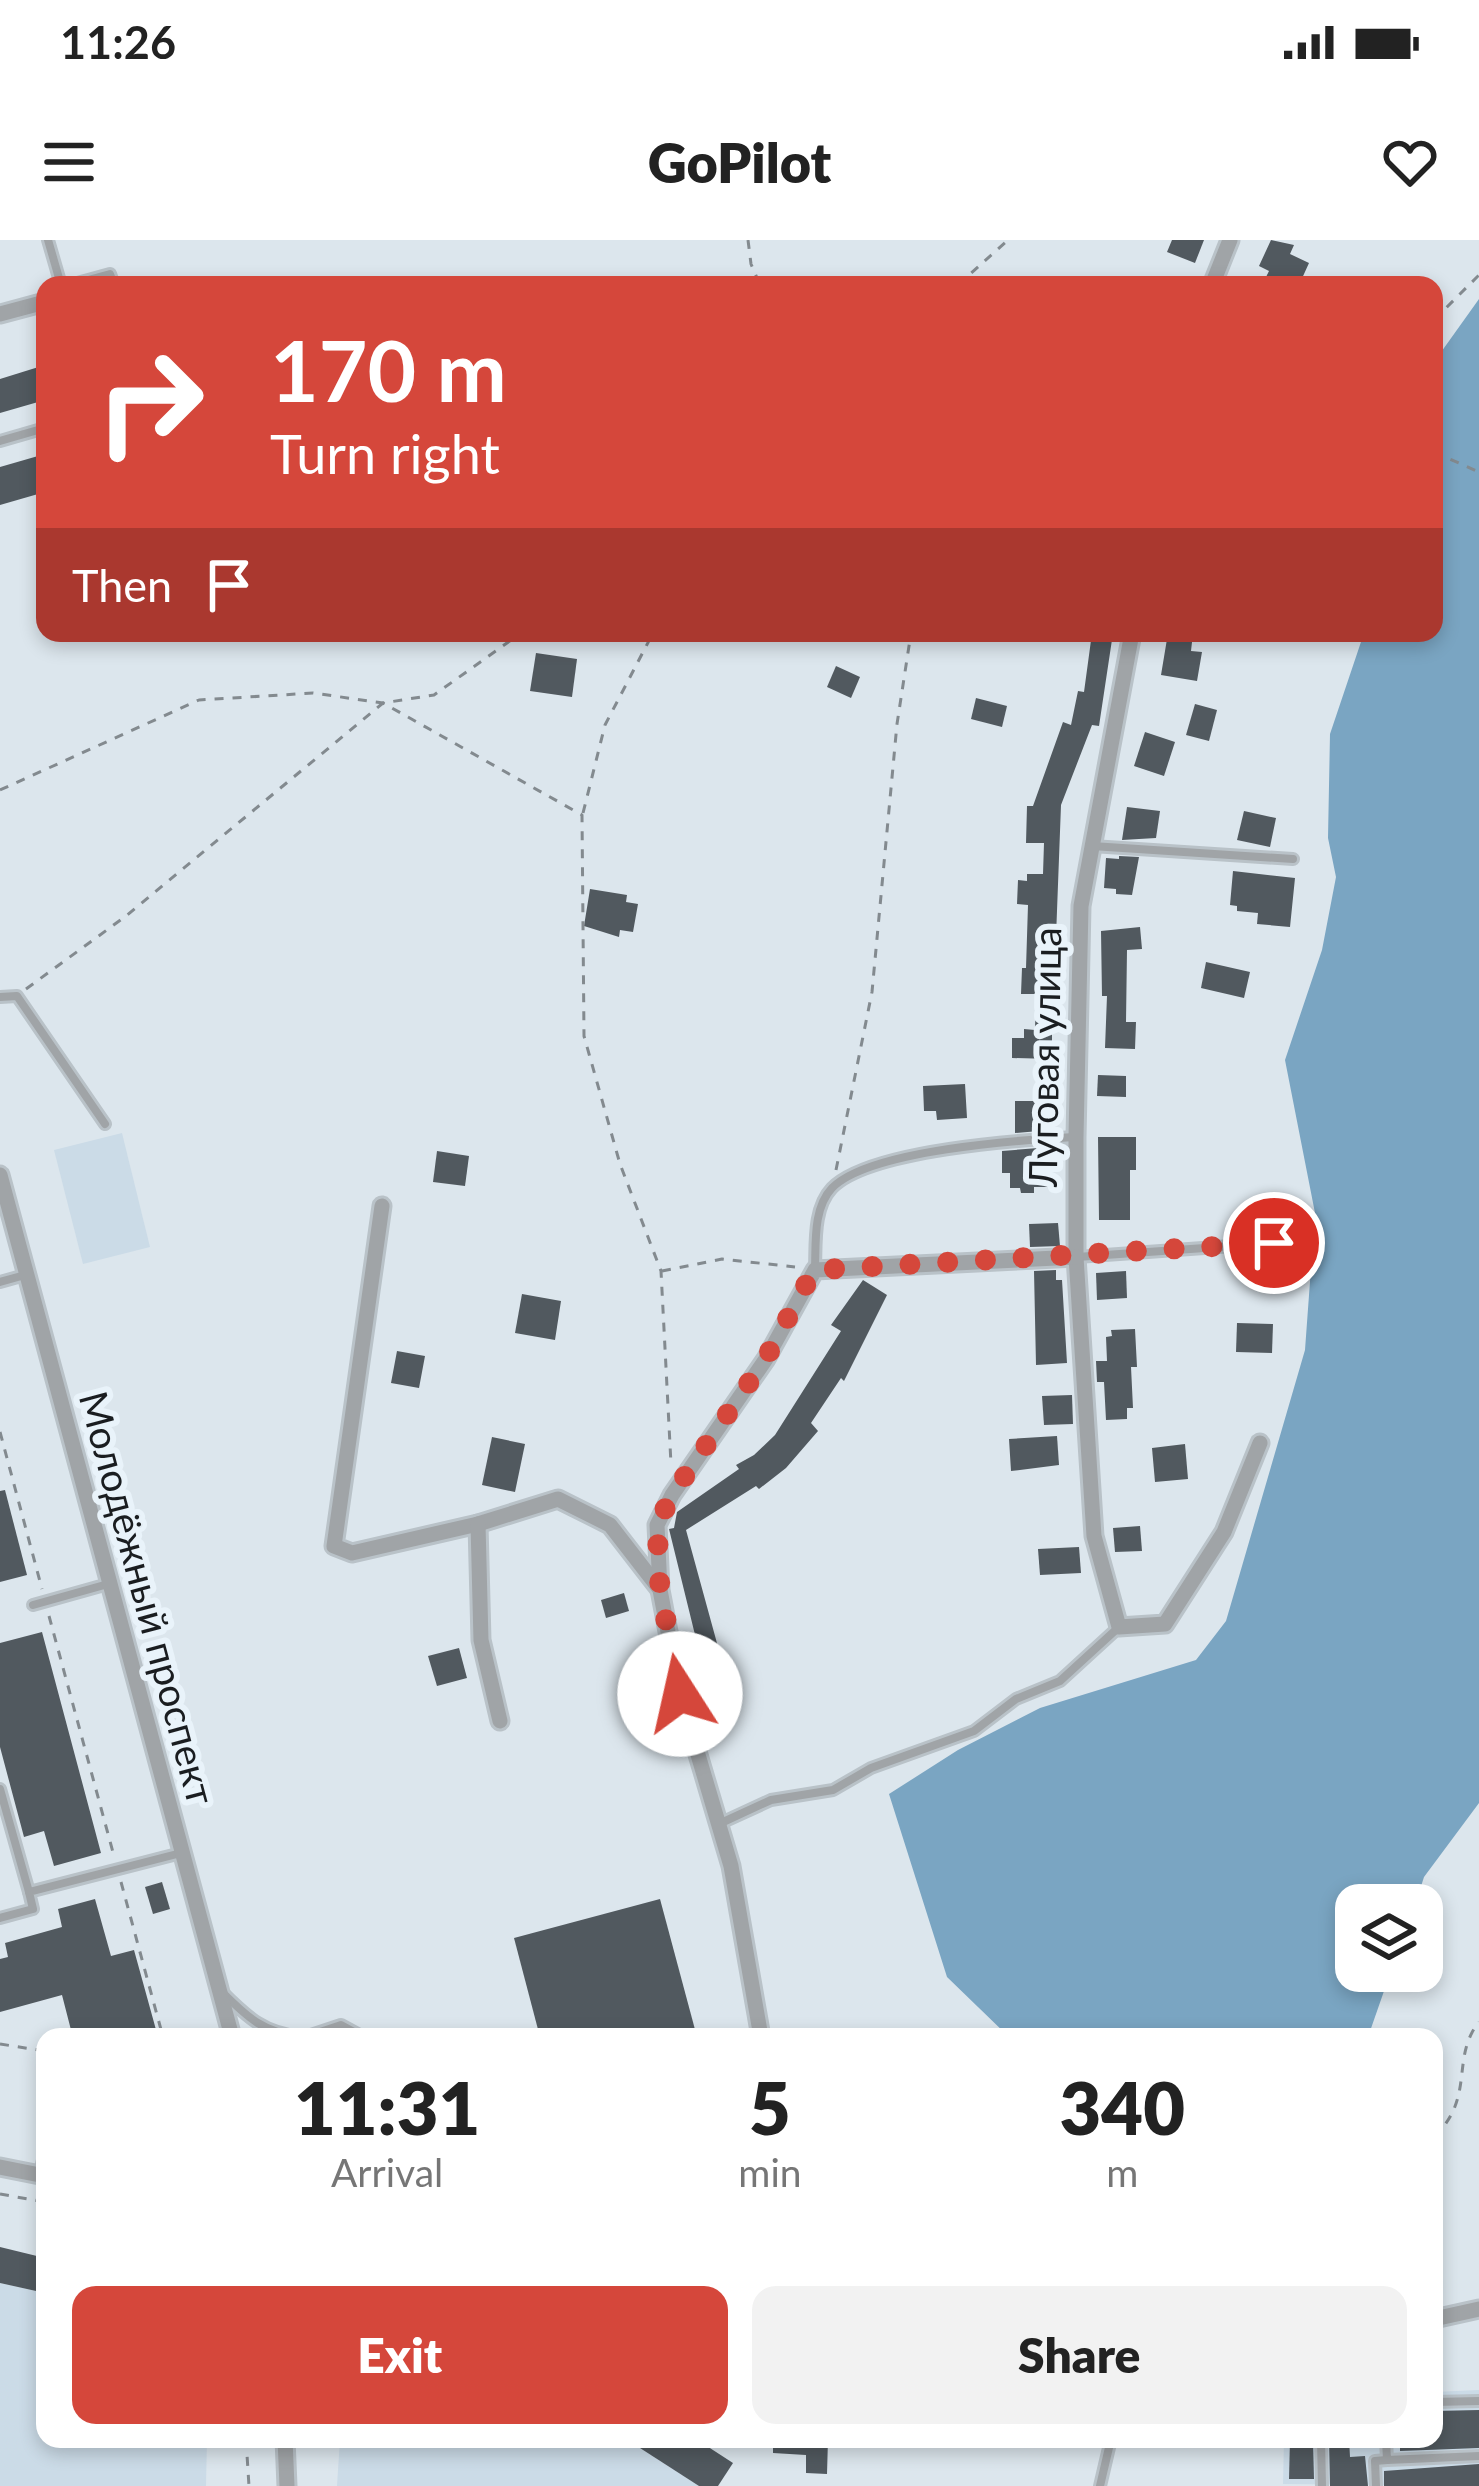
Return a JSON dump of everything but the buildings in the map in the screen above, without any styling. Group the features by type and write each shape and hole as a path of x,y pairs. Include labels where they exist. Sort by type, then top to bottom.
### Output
{"street":[{"path":"1216,276 1230,240"},
{"path":"0,314 36,304"},
{"name":"Луговая улица","path":"1119,1627 1094,1536 1076,1257 1076,1137 1081,906 1130,642"},
{"name":"Молодёжный проспект","path":"0,1175 230,2028"},
{"path":"382,1207 334,1546 352,1553 478,1524 558,1499 610,1525 660,1589"},
{"path":"759,2028 721,1823 680,1694 660,1589 657,1525 672,1495 729,1417 814,1270 1076,1257"},
{"path":"1119,1627 1165,1624 1224,1532 1261,1443"},
{"path":"478,1524 481,1640 500,1721"},
{"path":"0,2168 36,2174"},
{"path":"1443,2316 1479,2309"},
{"path":"285,2448 286,2486"}],"lane":[{"path":"48,240 62,276"},
{"path":"0,441 36,431"},
{"path":"1092,846 1293,859"},
{"path":"0,998 17,996 106,1124"},
{"path":"814,1270 817,1222 832,1189 870,1167 997,1142 1076,1137"},
{"path":"1076,1257 1274,1243"},
{"path":"0,1282 27,1274"},
{"path":"33,1606 109,1584"},
{"path":"721,1823 771,1800 833,1790 871,1768 974,1730 1016,1699 1060,1681 1119,1627"},
{"path":"0,1789 34,1909 0,1918"},
{"path":"29,1892 181,1853"},
{"path":"222,1992 262,2028"},
{"path":"1443,2402 1479,2401"},
{"path":"1100,2486 1109,2448"},
{"path":"1322,2448 1322,2486"},
{"path":"1386,2448 1387,2460"},
{"path":"1376,2486 1375,2461 1479,2456"}],"path":[{"path":"748,240 756,276"},
{"path":"968,276 1008,240"},
{"path":"1443,311 1479,275"},
{"path":"1443,456 1479,472"},
{"path":"0,790 199,700 313,693 383,703 434,695 508,642"},
{"path":"648,642 605,725 582,814 584,1036 620,1165 661,1271 672,1495"},
{"path":"832,1189 872,992 897,724 910,642"},
{"path":"383,703 582,814"},
{"path":"17,996 126,916 383,703"},
{"path":"661,1271 722,1259 814,1270"},
{"path":"0,1432 161,2028"},
{"path":"1443,2126 1456,2109 1467,2037 1479,2022"},
{"path":"0,2044 36,2050"},
{"path":"0,2194 36,2201"},
{"path":"247,2448 249,2486"}],"shaded area":[{"path":"1479,299 1479,1803 1422,1884 1335,1884 1335,1992 1384,1992 1371,2028 1000,2028 947,1977 889,1794 958,1750 1040,1708 1196,1660 1226,1621 1305,1350 1315,1213 1285,1060 1322,950 1336,877 1328,838 1330,734 1361,642 1443,642 1443,349"},
{"path":"122,1133 150,1247 83,1264 54,1150"},
{"path":"0,2283 36,2291 36,2448 207,2448 206,2486 0,2486"},
{"path":"1479,2390 1479,2486 1283,2484 1284,2448 1443,2448 1443,2392"},
{"path":"339,2448 640,2448 699,2486 337,2486"}],"route":[{"path":"680,1694 660,1589 657,1525 672,1495 766,1358 814,1270 1274,1243"}]}
